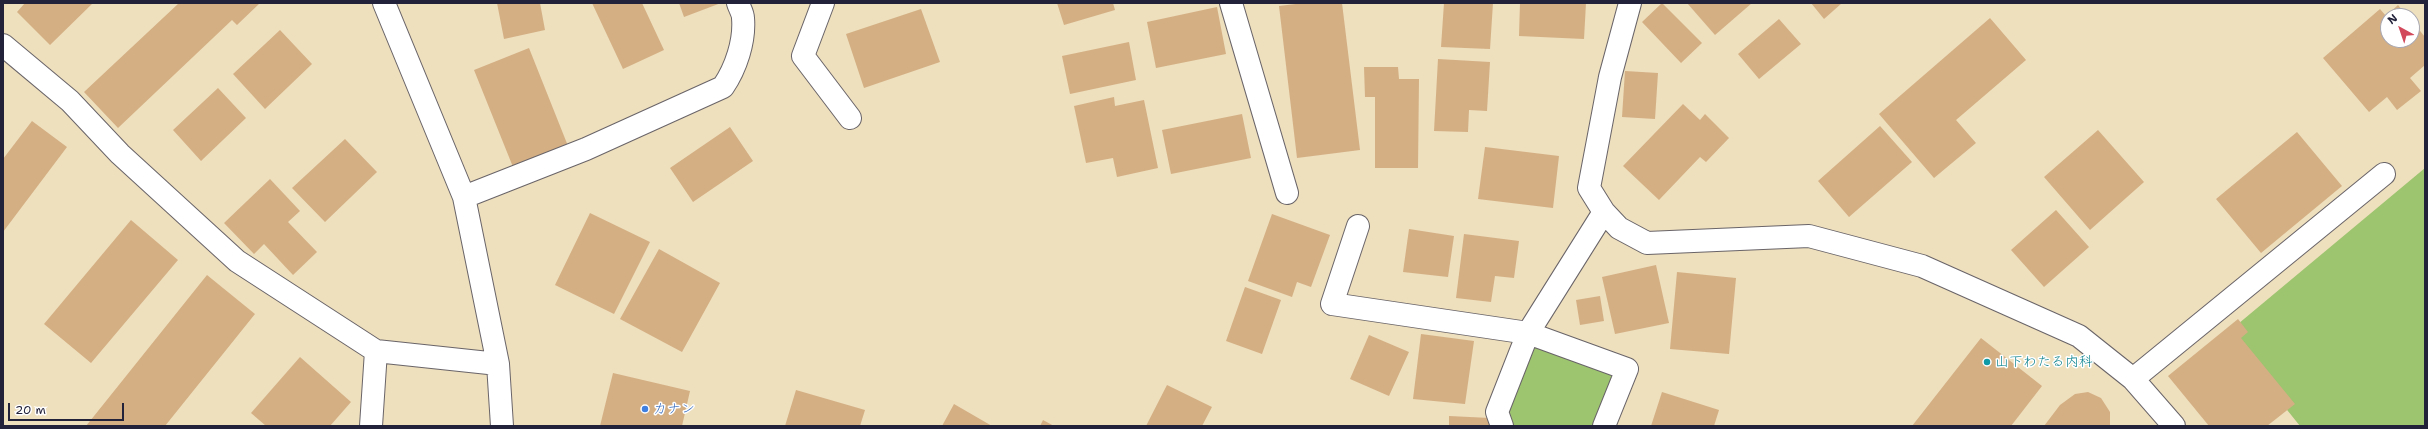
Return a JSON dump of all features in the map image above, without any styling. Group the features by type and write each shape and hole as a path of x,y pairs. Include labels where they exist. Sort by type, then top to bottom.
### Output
{"street":[{"path":"384,3 464,197 498,364 502,426"},
{"path":"464,197 586,149 723,87 732,74 740,46 744,17 738,3"},
{"path":"823,3 802,56 850,118"},
{"path":"1232,3 1287,193"},
{"path":"1630,3 1610,77 1589,188 1604,212 1619,228 1647,243 1809,236 1922,266 2079,336 2133,380 2174,426"},
{"path":"3,45 70,101 120,154 237,261 376,351 498,364"},
{"path":"2133,380 2384,174"},
{"path":"1502,426 1497,412 1528,333 1604,212"},
{"path":"1358,226 1332,304 1528,333 1628,369 1604,426"},
{"path":"371,426 376,351"}],"green space":[{"path":"2425,168 2425,426 2300,426 2226,334"},
{"path":"1530,339 1618,373 1597,426 1511,426 1504,407"}],"building":[{"path":"25,3 93,3 50,45 17,12"},
{"path":"179,3 260,3 237,25 232,20 118,128 84,92"},
{"path":"497,3 540,3 545,30 504,39"},
{"path":"592,3 642,3 664,50 623,69"},
{"path":"679,3 721,3 684,17"},
{"path":"1057,3 1113,3 1115,10 1064,25"},
{"path":"1304,3 1342,3 1360,150 1297,158 1279,6"},
{"path":"1444,3 1493,3 1490,49 1441,47"},
{"path":"1520,3 1586,3 1584,39 1519,36"},
{"path":"1662,3 1702,43 1681,63 1642,22"},
{"path":"1687,3 1752,3 1715,35"},
{"path":"1811,3 1842,3 1824,19"},
{"path":"1217,7 1226,54 1156,68 1147,22"},
{"path":"921,9 940,62 864,88 846,34"},
{"path":"2380,9 2380,48 2420,48 2420,31 2425,37 2425,65 2410,78 2421,91 2397,110 2387,97 2369,112 2323,58"},
{"path":"1990,18 2026,60 1956,120 1976,143 1934,178 1879,114"},
{"path":"1779,19 1801,44 1759,79 1738,54"},
{"path":"280,30 312,64 265,109 233,74"},
{"path":"1129,42 1136,80 1070,94 1062,56"},
{"path":"529,48 568,146 513,167 474,70"},
{"path":"1438,59 1490,62 1487,111 1469,110 1468,132 1434,131"},
{"path":"1364,67 1398,67 1399,79 1419,79 1418,168 1375,168 1375,97 1365,97"},
{"path":"1625,71 1658,73 1655,119 1622,117"},
{"path":"218,88 246,118 201,161 173,130"},
{"path":"1114,97 1115,106 1144,100 1158,168 1117,177 1113,158 1086,163 1074,106"},
{"path":"1683,104 1700,120 1705,114 1729,138 1706,162 1700,157 1659,200 1623,166"},
{"path":"1242,114 1251,158 1171,174 1162,130"},
{"path":"32,121 67,147 3,232 3,159"},
{"path":"1880,126 1912,162 1849,217 1818,181"},
{"path":"730,127 753,161 693,202 670,168"},
{"path":"2098,130 2144,182 2090,230 2044,177"},
{"path":"2297,132 2342,186 2261,253 2216,199"},
{"path":"345,139 377,172 325,222 292,188"},
{"path":"1485,147 1559,156 1553,208 1478,199"},
{"path":"270,179 300,211 288,222 317,252 293,275 264,244 254,254 224,223"},
{"path":"2056,210 2089,247 2044,287 2011,250"},
{"path":"590,213 650,242 614,314 555,285"},
{"path":"1272,214 1330,235 1311,287 1297,282 1292,297 1248,281"},
{"path":"131,220 178,260 91,363 44,324"},
{"path":"1409,229 1454,236 1448,277 1403,272"},
{"path":"1464,234 1519,241 1514,278 1495,276 1491,302 1456,298"},
{"path":"659,249 720,283 682,352 620,319"},
{"path":"1656,265 1669,323 1615,334 1602,277"},
{"path":"1677,272 1736,278 1729,354 1670,349"},
{"path":"207,275 255,314 165,426 86,426"},
{"path":"1245,287 1281,300 1262,354 1226,341"},
{"path":"1600,296 1604,321 1580,325 1576,300"},
{"path":"2238,319 2248,332 2241,338 2295,404 2267,426 2209,426 2168,376"},
{"path":"1421,334 1474,341 1465,404 1413,399"},
{"path":"1369,335 1409,352 1389,396 1350,379"},
{"name":"山下わたる内科","path":"1981,338 2042,386 2011,426 1912,426"},
{"path":"300,357 351,402 330,426 266,426 251,413"},
{"name":"カナン","path":"613,373 690,391 682,426 600,426"},
{"path":"1167,385 1212,407 1202,426 1146,426"},
{"path":"796,390 865,410 860,426 785,426"},
{"path":"1662,392 1719,410 1714,426 1651,426"},
{"name":"山下わたる内科","path":"2088,392 2101,398 2110,412 2110,426 2044,426 2060,405 2075,394"},
{"path":"954,404 992,426 942,426"},
{"path":"1449,416 1490,418 1489,426 1449,426"},
{"path":"1043,420 1054,426 1040,426"}],"place":[{"name":"山下わたる内科","path":"1987,362"},
{"name":"カナン","path":"645,409"}]}
